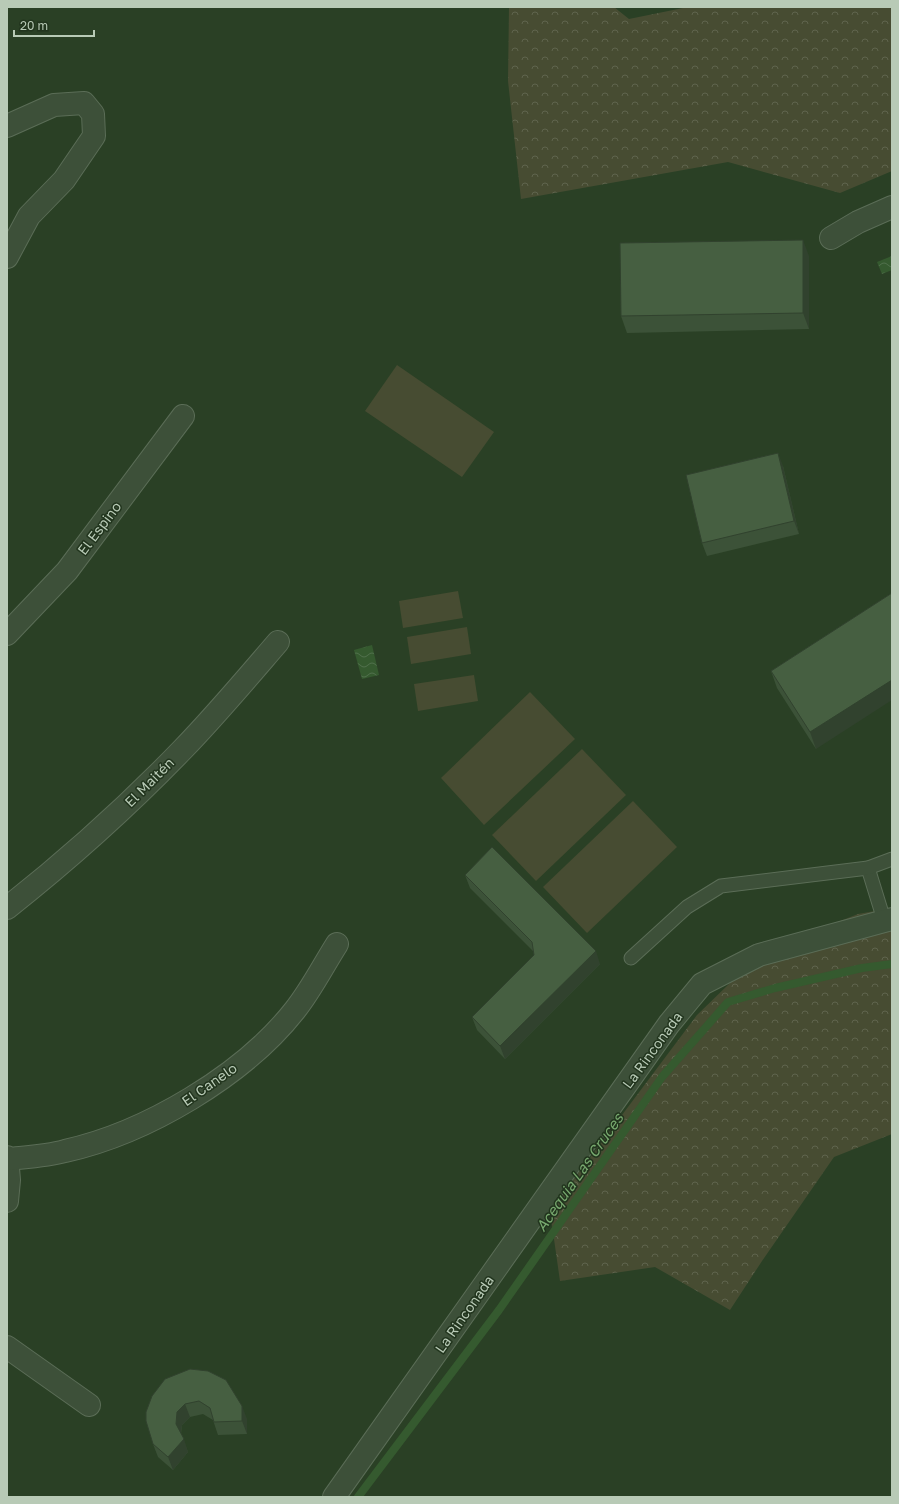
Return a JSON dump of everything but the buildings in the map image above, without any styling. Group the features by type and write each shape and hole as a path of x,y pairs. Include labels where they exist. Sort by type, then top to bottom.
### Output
{"street":[{"path":"7,126 54,105 84,103 93,114 94,136 64,180 29,216 7,257"},
{"path":"831,238 858,222 892,207"},
{"name":"El Espino","path":"7,634 67,571 183,416"},
{"name":"El Maitén","path":"7,908 71,855 139,793 184,748 278,642"},
{"name":"La Rinconada","path":"334,1497 669,1024 702,984 759,956 888,919"},
{"name":"El Canelo","path":"7,1158 64,1152 111,1138 158,1117 196,1097 265,1043 295,1010 337,944"},
{"path":"7,1158 7,1201"},
{"path":"7,1347 89,1405"}],"lane":[{"path":"631,958 687,907 722,886 868,868 892,859"},
{"path":"868,868 888,919"}],"green space":[{"path":"509,7 614,7 629,19 688,7 892,7 892,171 840,193 728,162 521,199 508,81"},
{"path":"397,365 494,432 462,477 365,411"},
{"path":"458,591 463,618 403,628 399,601"},
{"path":"467,627 471,654 411,664 407,637"},
{"path":"474,675 478,701 418,711 414,684"},
{"path":"530,692 575,739 484,825 441,778"},
{"path":"582,749 626,795 536,881 492,835"},
{"path":"633,801 677,847 587,933 543,887"},
{"path":"892,908 892,1134 834,1157 730,1310 655,1267 560,1281 550,1211 697,1015 762,952 858,914"}],"water":[{"path":"892,256 892,270 882,274 877,262"},
{"path":"372,645 379,675 362,679 354,650"}],"waterway":[{"name":"Acequia Las Cruces","path":"358,1497 499,1310 662,1077 728,1002 775,988 862,968 892,964"}]}
